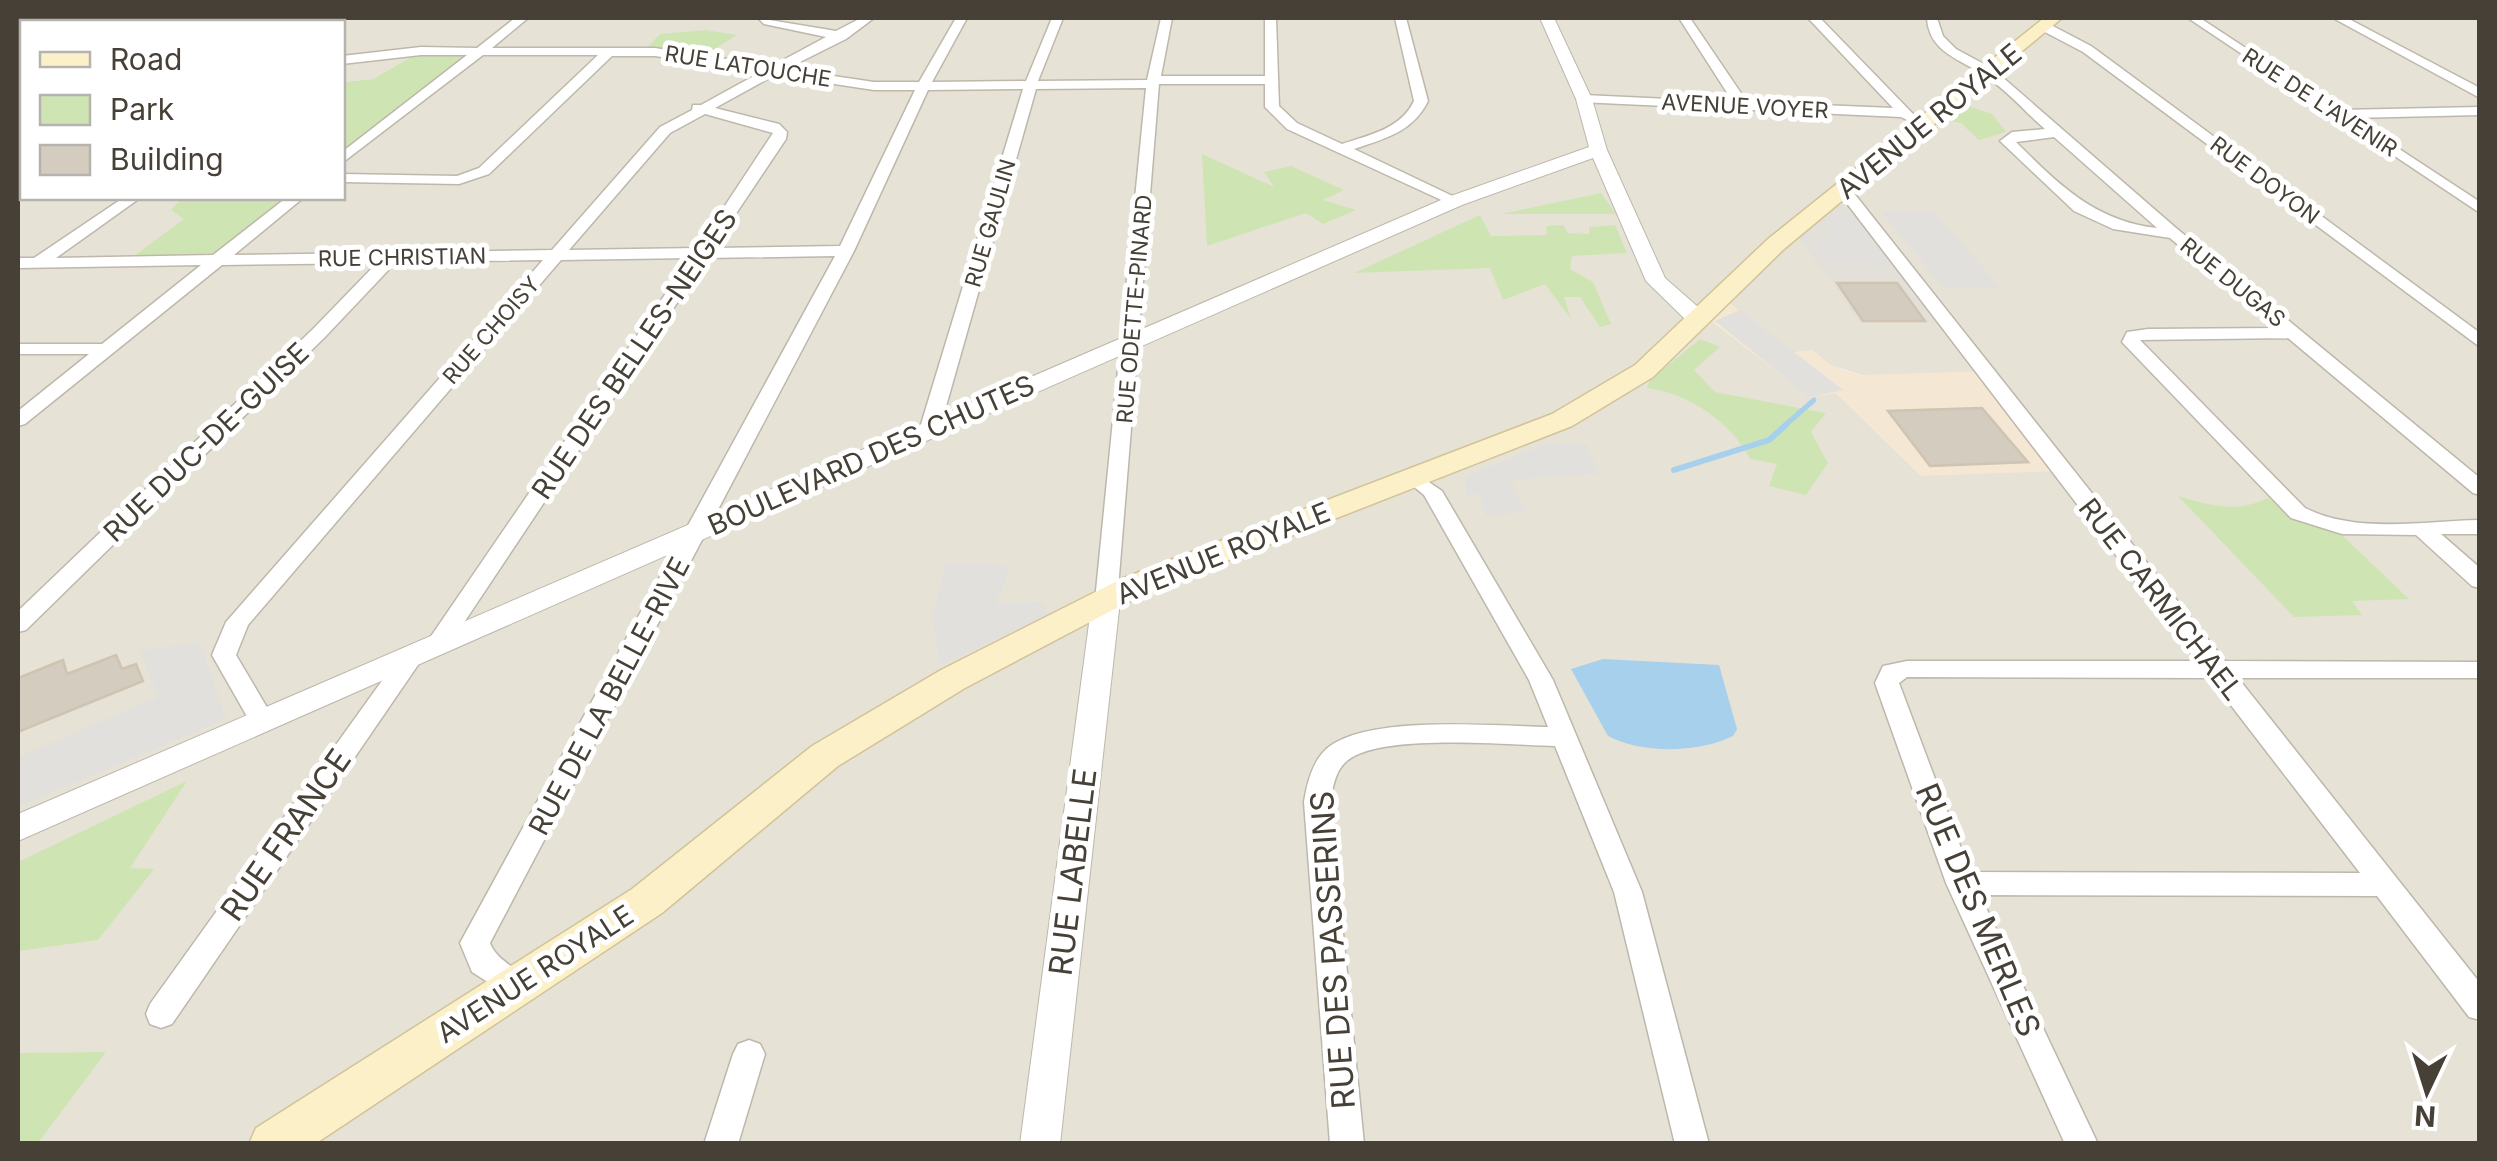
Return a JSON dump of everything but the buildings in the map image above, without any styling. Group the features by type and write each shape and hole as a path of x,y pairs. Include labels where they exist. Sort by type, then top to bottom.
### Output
{"main road":[{"name":"AVENUE ROYALE","path":"273,1144 646,901 824,756 953,678 1133,586 1562,420 1644,371 1776,244 1844,190 1912,120 1989,72 2050,22"}],"street":[{"path":"193,20 296,18"},
{"path":"345,157 522,18"},
{"path":"763,18 842,36"},
{"name":"RUE CHOISY","path":"262,721 224,655 227,640 238,622 664,130 698,108 842,36 869,18"},
{"name":"RUE DE LA BELLE-RIVE","path":"517,988 483,963 476,943 846,251 923,87 961,18"},
{"name":"RUE GAULIN","path":"929,430 1030,86 1058,18"},
{"name":"RUE ODETTE-PINARD","path":"1106,601 1133,341 1153,82 1166,18"},
{"path":"1272,18 1272,107 1280,117 1455,201"},
{"path":"1342,148 1398,127 1418,113 1421,101 1401,18"},
{"path":"1547,18 1584,99 1598,150 1656,281 1698,319"},
{"path":"1685,18 1743,106"},
{"path":"1814,18 1912,120"},
{"name":"RUE DUGAS","path":"1932,18 1930,23 1957,56 1989,72 2173,234 2480,489"},
{"name":"RUE DE L'AVENIR","path":"2193,18 2480,209"},
{"path":"2339,18 2480,94"},
{"name":"RUE DOYON","path":"2050,22 2480,342"},
{"name":"RUE LATOUCHE","path":"345,60 420,51 479,50 682,54 855,84 923,87 1271,80"},
{"path":"345,178 459,180 474,176 484,171 610,51"},
{"name":"AVENUE VOYER","path":"1584,99 1743,106 1912,120"},
{"name":"RUE DES BELLES-NEIGES","path":"424,651 779,139 780,132 774,127 698,108"},
{"path":"2339,114 2480,112"},
{"path":"2056,134 2017,136 2007,141 2086,215 2125,230 2173,234"},
{"name":"BOULEVARD DES CHUTES","path":"18,828 1455,201 1598,150"},
{"name":"RUE DE L'AVENIR","path":"2448,185 2480,199"},
{"name":"RUE CARMICHAEL","path":"1844,190 2480,1007"},
{"path":"37,263 129,200"},
{"path":"18,420 293,200"},
{"name":"RUE CHRISTIAN","path":"18,263 846,251"},
{"name":"RUE DUC-DE-GUISE","path":"18,624 392,257"},
{"path":"2296,333 2148,334 2133,336 2130,342 2298,513 2318,525 2341,529 2480,527"},
{"path":"18,349 106,348"},
{"path":"1411,476 1432,491 1541,680 1565,737 1628,892 1692,1144"},
{"path":"2421,528 2480,581"},
{"name":"RUE LABELLE","path":"1040,1144 1106,601"},
{"name":"RUE FRANCE","path":"161,1014 424,651"},
{"name":"RUE DES MERLES","path":"2082,1144 1960,883 1887,683 1892,672 1907,669 2218,671"},
{"path":"2218,671 2469,670 2480,692"},
{"name":"RUE DES PASSERINS","path":"1347,1144 1317,802 1321,775 1340,751 1386,736 1565,737"},
{"path":"1960,883 2385,884"},
{"path":"721,1144 749,1054"}],"shaded area":[{"path":"2479,18 2479,1143 18,1144 18,130 20,200 213,200 220,259 293,200 345,200 345,156 421,51 373,79 345,82 345,20 59,20","holes":["1722,297 1788,353 1812,350 1830,365 1862,375 1921,476 1836,393 1703,314"]},
{"path":"1844,190 1946,322 1860,322 1794,230"},
{"path":"1882,212 1934,212 2001,288 1944,288"},
{"path":"1832,214 1853,215 1895,266 1827,262 1811,241 1828,240 1823,233 1833,231 1822,220"},
{"path":"1722,296 1788,353 1812,350 1830,365 1848,372 1862,375 1985,371 2062,471 1921,476 1836,393 1810,397 1703,315"},
{"path":"1740,310 1843,390 1809,397 1715,321"},
{"path":"1586,443 1599,473 1511,480 1526,511 1486,516 1479,494 1467,495 1465,476 1545,444"},
{"path":"997,563 1010,569 996,603 1042,602 1048,616 940,665 932,616 946,564"},
{"path":"200,643 226,719 18,807 18,757 158,697 140,650"}],"green space":[{"path":"706,30 737,35 711,51 646,49 660,34"},
{"path":"479,50 345,157 345,82 373,79 421,51"},
{"path":"1965,105 1992,114 2006,132 1979,140 1961,123 1944,120"},
{"path":"1202,154 1274,187 1264,172 1291,166 1344,190 1323,200 1356,210 1323,224 1306,213 1207,246"},
{"path":"1601,193 1616,214 1501,214"},
{"path":"180,200 293,200 220,259 127,261 184,219 171,210"},
{"path":"1480,215 1491,236 1547,235 1546,226 1563,225 1568,233 1589,234 1589,227 1615,225 1627,253 1572,256 1570,269 1593,282 1611,324 1600,327 1580,297 1564,297 1571,319 1545,284 1503,300 1490,268 1354,273"},
{"path":"1700,339 1720,347 1694,370 1715,392 1826,413 1811,432 1828,463 1806,495 1769,486 1777,464 1750,459 1732,433 1706,411 1677,396 1647,388 1650,380"},
{"path":"2178,496 2234,507 2267,498 2344,537 2409,599 2352,601 2362,615 2294,617"},
{"path":"187,781 130,868 154,869 98,940 18,951 18,862"},
{"path":"106,1052 38,1143 18,1143 18,1053"}],"water":[{"path":"1603,659 1719,665 1737,729 1733,736 1719,742 1670,749 1637,746 1608,736 1571,669"}],"waterway":[{"path":"1783,427 1814,400"},
{"path":"1674,470 1769,440 1786,425"}]}
